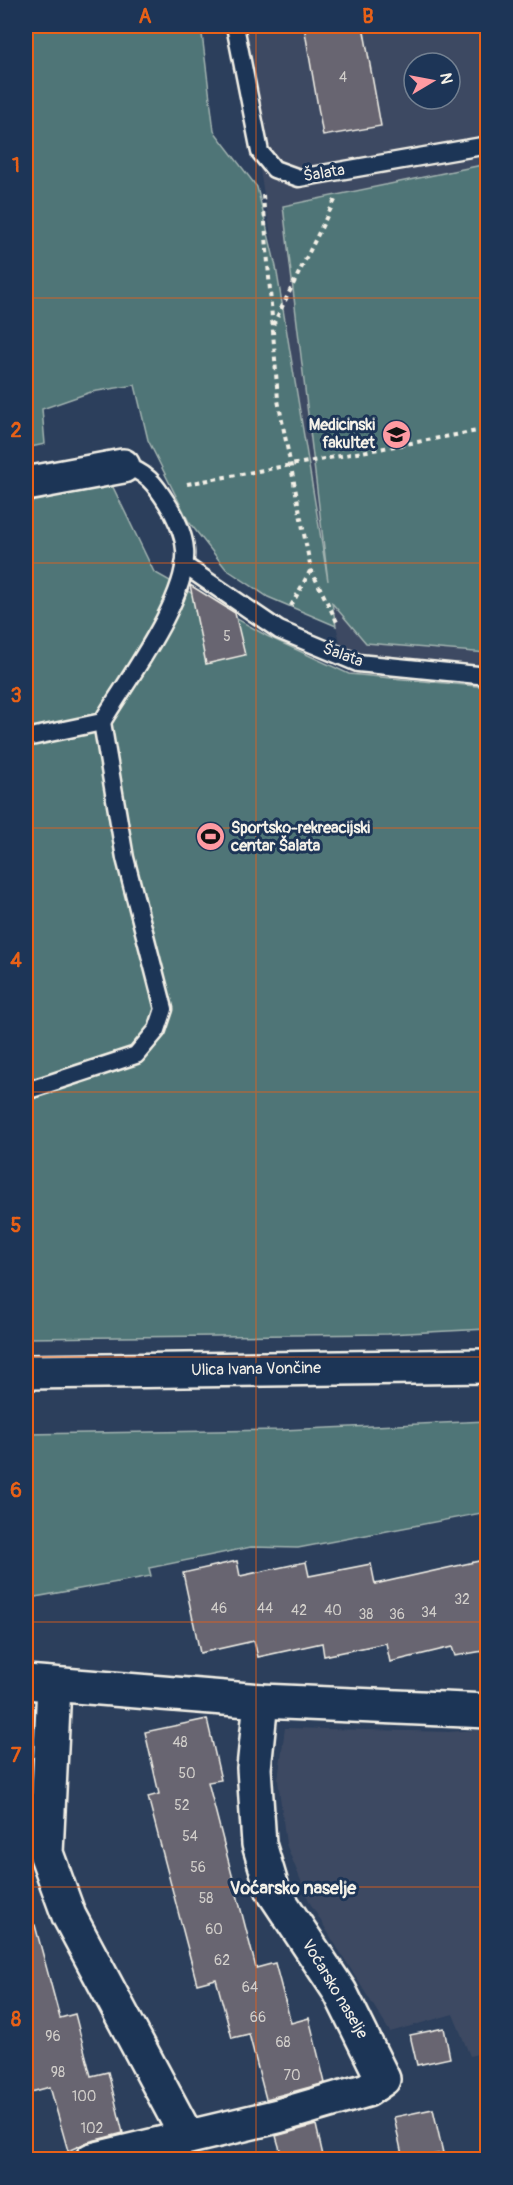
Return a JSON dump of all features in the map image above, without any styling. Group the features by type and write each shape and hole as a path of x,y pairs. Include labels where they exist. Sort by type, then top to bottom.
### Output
{"street":[{"path":"26,484 123,466"},
{"name":"Ulica Ivana Vončine","path":"26,1372 488,1366"},
{"path":"187,2137 69,1916 46,1853 40,1684 261,1701 488,1711"},
{"name":"Voćarsko naselje","path":"92,2160 278,2116 368,2090 383,2079 340,1992 273,1891 259,1844 254,1768 261,1701"}],"lane":[{"path":"235,26 260,152"},
{"name":"Šalata","path":"260,152 274,169 299,178 488,145"},
{"path":"26,1091 136,1055 157,1030 164,1009 125,858 102,722 173,601 184,565 185,549 181,532 158,489 147,474 123,466"},
{"name":"Šalata","path":"184,565 279,630 358,663 488,676"},
{"path":"26,738 102,722"}],"path":[{"path":"260,152 278,400 290,466 311,570 358,663"},
{"path":"273,326 351,168"},
{"path":"158,489 488,429"},
{"path":"279,630 311,570"}],"shaded area":[{"name":"Medicinski fakultet","path":"236,26 487,26 487,1140 453,1047 336,626"},
{"path":"285,1728 449,1732 487,1729 487,2051 470,2056 453,2014 390,2032 310,1903 286,1844 278,1780"}],"green space":[{"path":"26,26 201,26 214,131 257,187 276,267 328,581 283,206 487,164 487,653 366,643 332,603 336,626 268,597 226,569 189,522 148,440 135,385 91,392 42,409 45,444 26,448"},
{"path":"111,483 154,572 267,636 349,674 487,687 487,1329 388,1334 26,1338 26,501"},
{"path":"487,1421 487,1512 298,1548 251,1547 149,1568 151,1576 30,1598 26,1649 26,1434 282,1430"}],"building":[{"path":"304,26 363,26 381,126 323,136"},
{"path":"190,585 235,613 245,655 206,664"},
{"path":"488,1559 488,1650 455,1656 452,1647 390,1662 386,1643 324,1656 322,1643 258,1657 254,1641 200,1653 183,1573 237,1561 240,1576 306,1562 309,1576 371,1564 375,1584"},
{"path":"207,1719 221,1780 208,1782 256,1968 275,1963 291,2023 309,2018 325,2083 266,2099 249,2034 232,2038 216,1979 197,1984 148,1797 159,1794 145,1732"},
{"path":"35,1925 60,2018 75,2014 91,2076 108,2072 123,2133 88,2142 68,2151 50,2087 31,2092 26,2068 26,1926"},
{"path":"444,2028 450,2058 417,2065 410,2035"},
{"path":"433,2109 443,2153 403,2160 394,2117"},
{"path":"316,2125 324,2160 283,2160 276,2136"}],"place":[{"name":"Medicinski fakultet","path":"396,434"},
{"name":"Sportsko-rekreacijski centar Šalata","path":"210,837"}],"district":[{"name":"Voćarsko naselje","path":"293,1888"}]}
